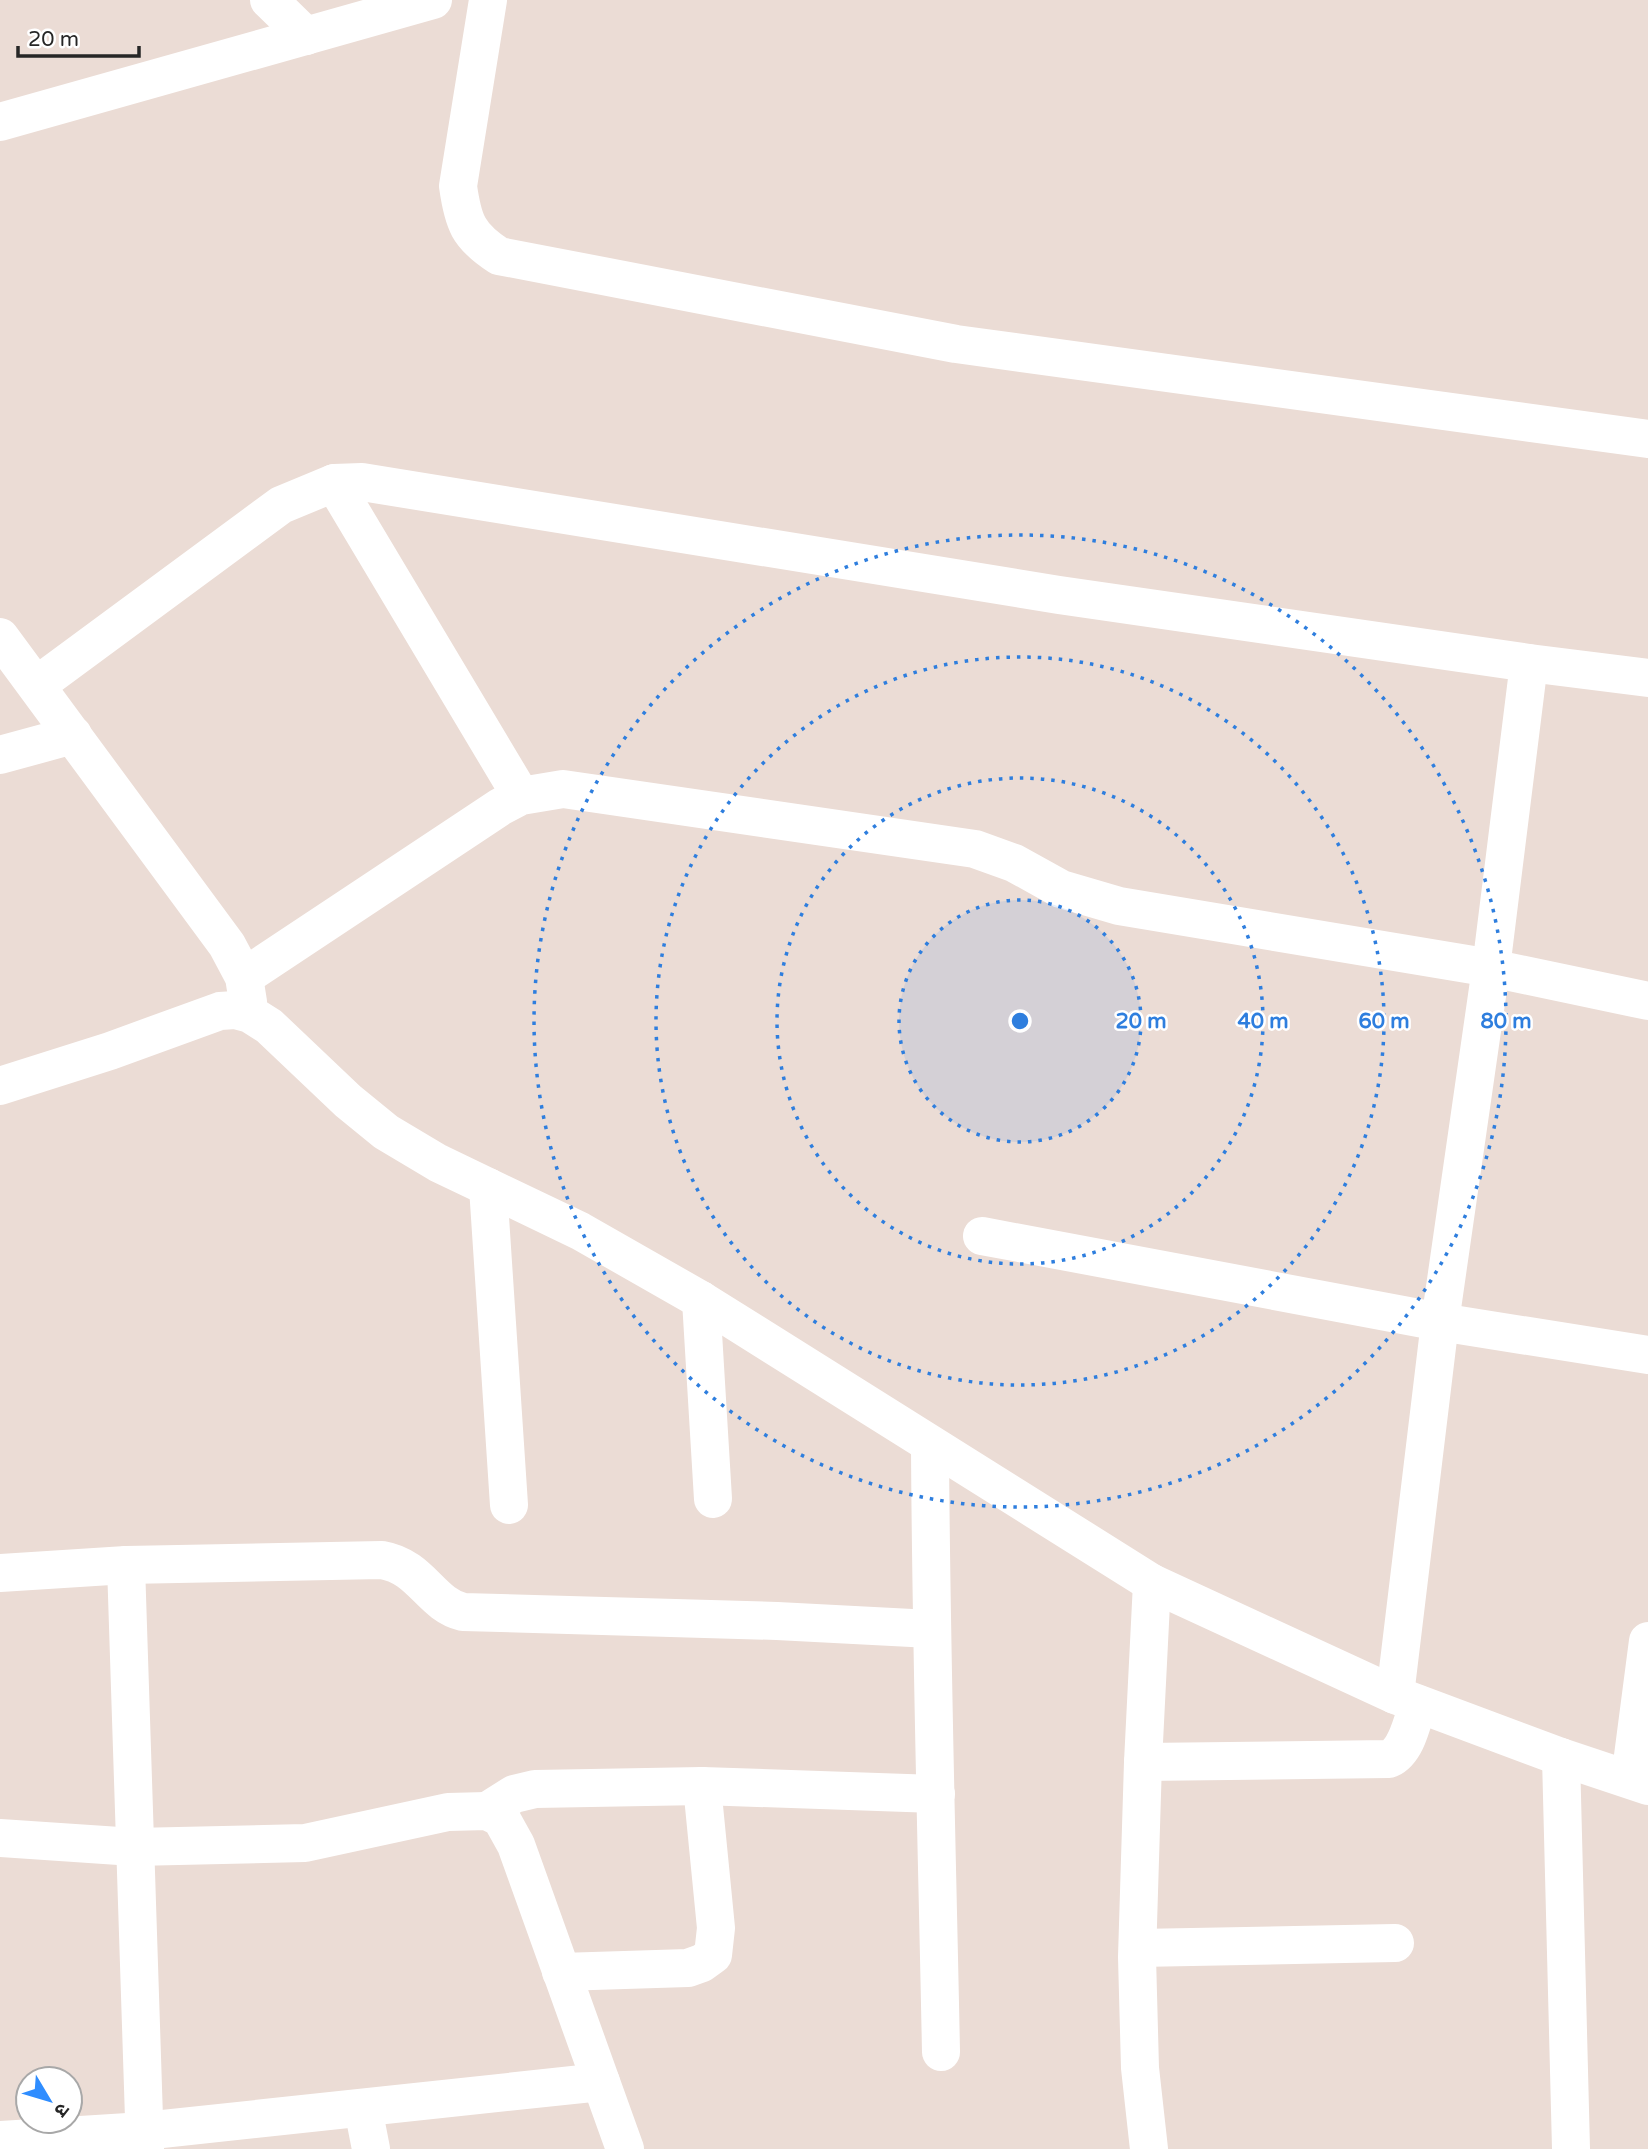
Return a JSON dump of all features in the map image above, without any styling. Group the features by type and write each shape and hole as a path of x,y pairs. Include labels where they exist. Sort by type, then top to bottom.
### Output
{"street":[{"path":"269,0 306,36"},
{"path":"0,122 433,0"},
{"path":"488,0 458,186 462,215 478,243 499,257 956,344 1648,439"},
{"path":"37,685 281,505 334,483 362,482 1059,595 1648,678"},
{"path":"334,483 521,796"},
{"path":"0,637 228,945 244,977 250,1014"},
{"path":"1143,1762 1389,1759 1401,1749 1440,1322 1491,968 1530,663"},
{"path":"0,755 73,734"},
{"path":"244,977 500,807 521,796 563,789 975,849 1014,863 1061,889 1118,906 1491,968 1648,1001"},
{"path":"0,1086 110,1051 220,1011 235,1010 250,1014 269,1027 348,1101 386,1132 438,1163 580,1231 701,1300 1152,1583 1406,1700 1561,1757 1639,1782 1648,1641"},
{"path":"488,1187 509,1505"},
{"path":"982,1236 1440,1322 1648,1355"},
{"path":"701,1300 713,1499"},
{"path":"930,1446 930,1629 941,2052"},
{"path":"0,1573 126,1565 382,1560 404,1567 449,1607 463,1612 777,1621 930,1629"},
{"path":"126,1565 145,2140"},
{"path":"1149,2149 1140,2068 1138,1948 1143,1762 1152,1583"},
{"path":"1561,1757 1571,2149"},
{"path":"487,1811 514,1794 535,1789 702,1786 936,1794"},
{"path":"562,1972 688,1968 713,1955 716,1928 702,1786"},
{"path":"0,1838 134,1847 305,1843 448,1812 487,1811 501,1818 516,1845 625,2149"},
{"path":"1138,1948 1395,1943"},
{"path":"0,2140 145,2140 363,2108 601,2082"},
{"path":"363,2108 371,2149"}]}
